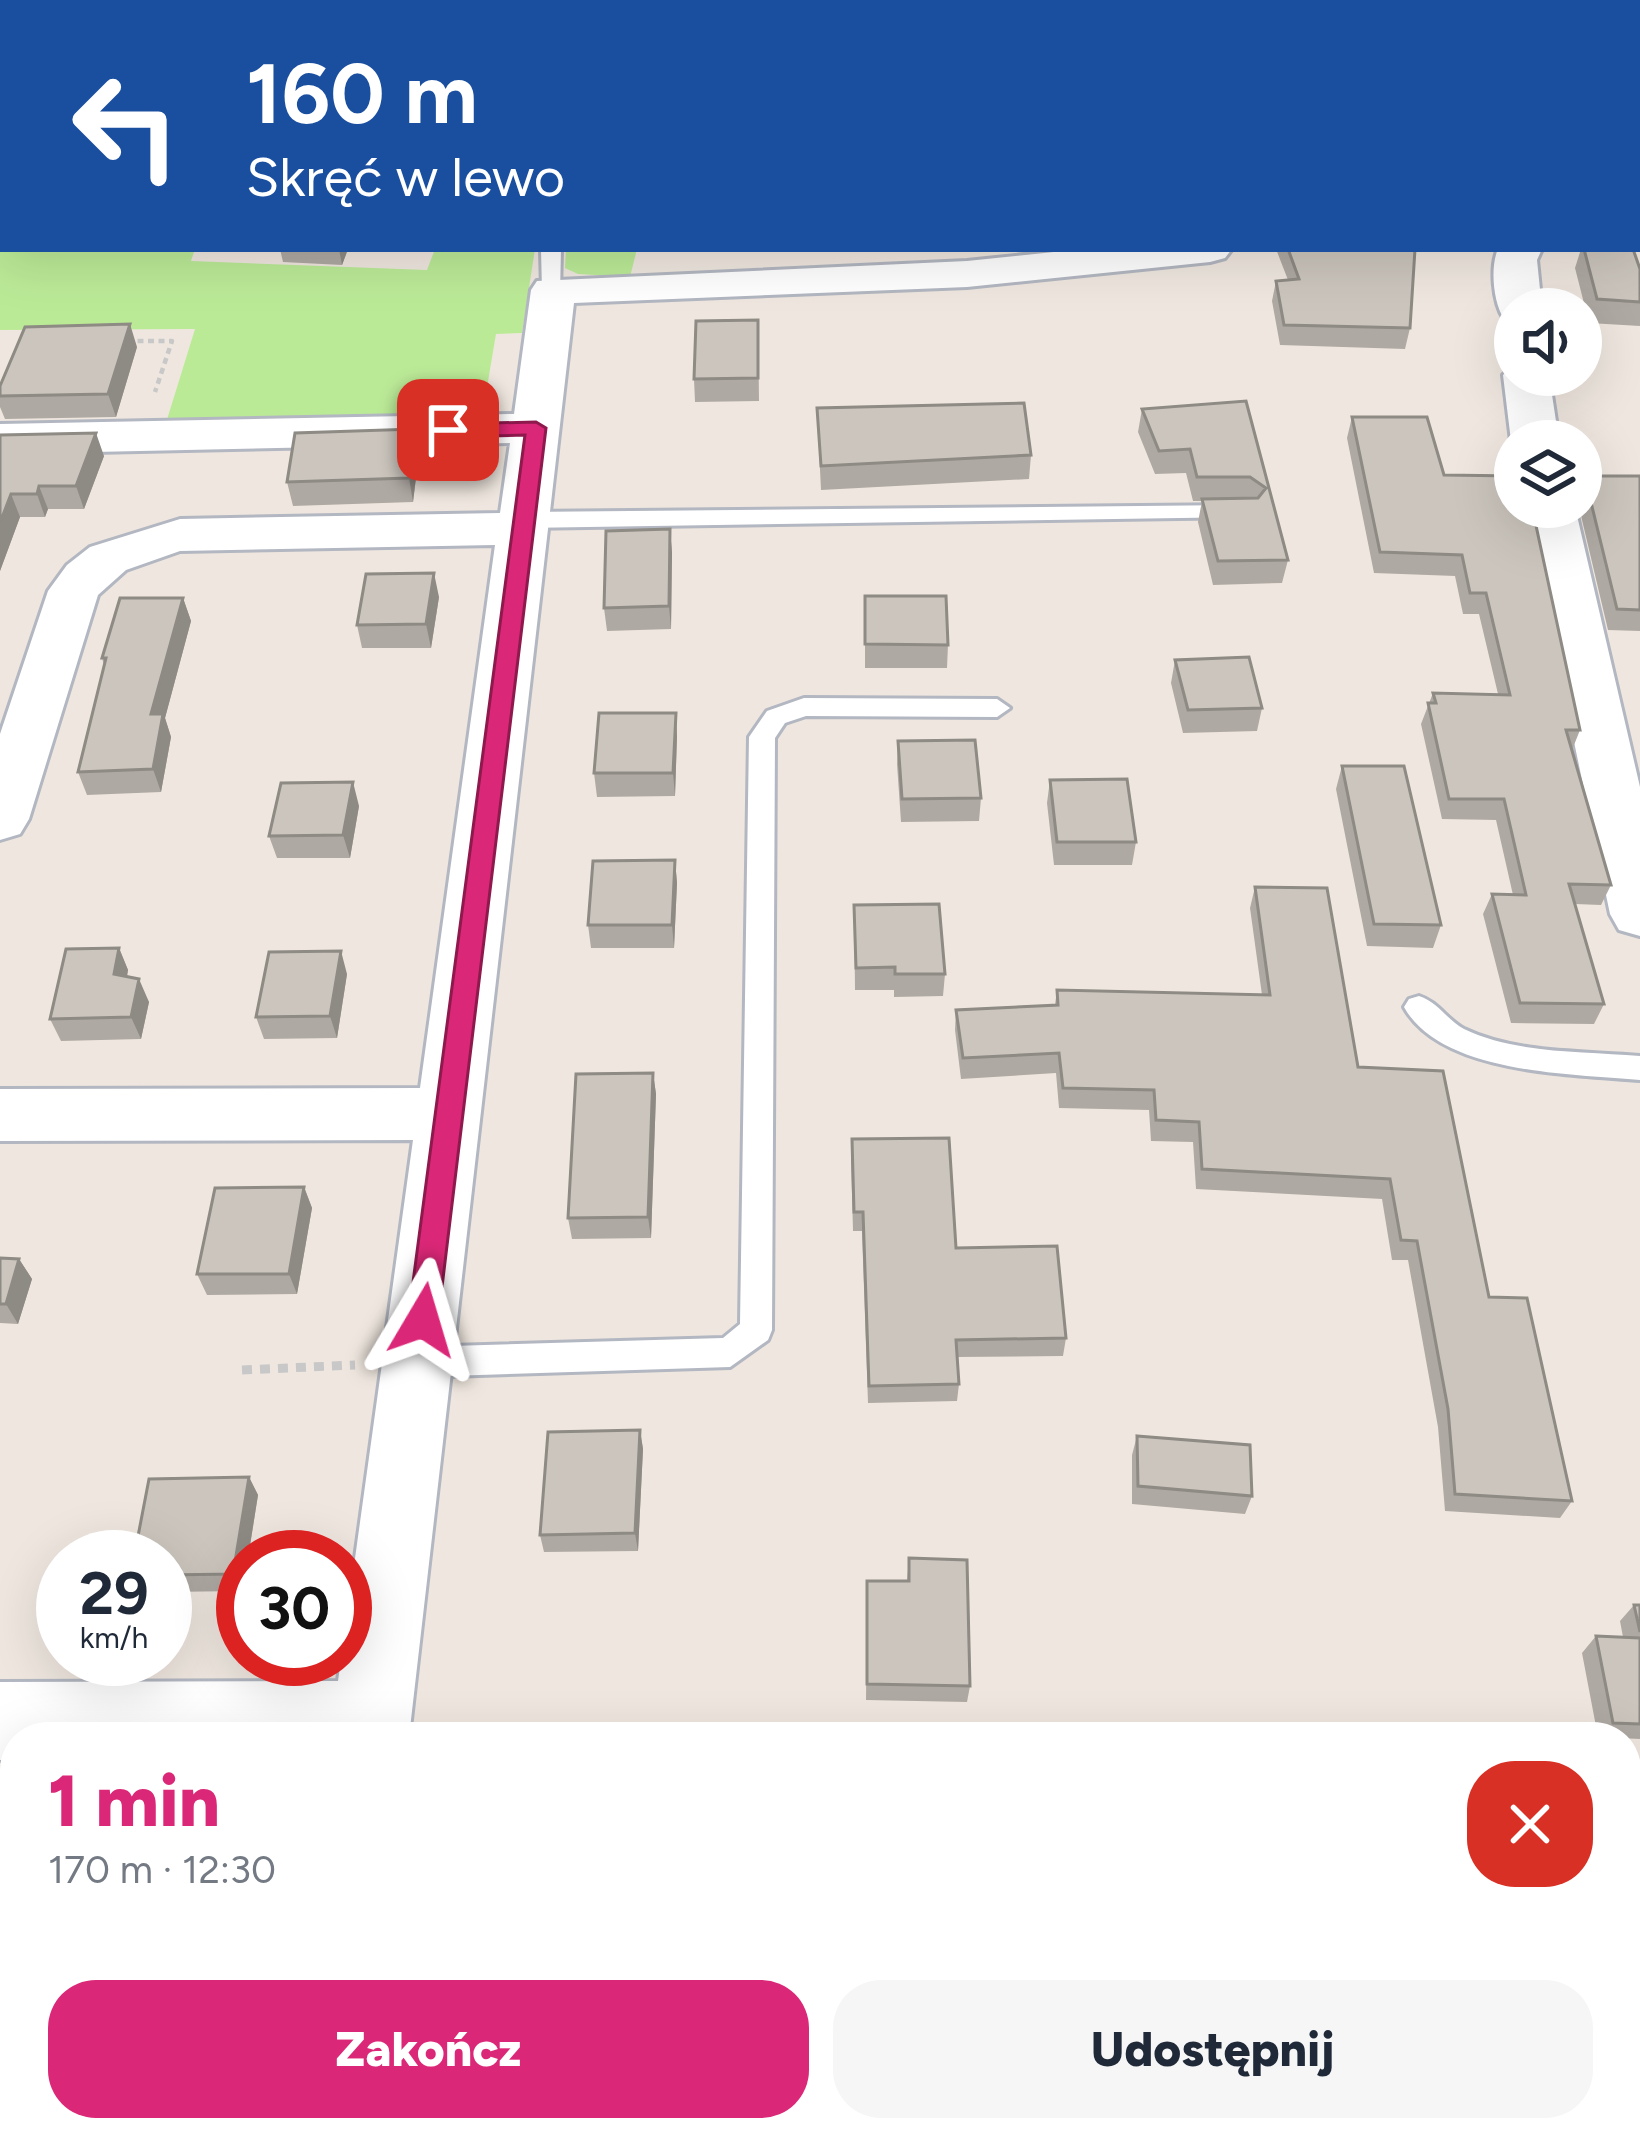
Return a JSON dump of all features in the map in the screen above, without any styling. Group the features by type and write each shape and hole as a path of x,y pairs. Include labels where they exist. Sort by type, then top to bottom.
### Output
{"street":[{"path":"371,1722 536,428 552,269 967,274 1181,252"},
{"path":"1518,288 1519,252"},
{"path":"0,440 536,428"},
{"path":"0,819 74,591 96,562 180,535 524,524"},
{"path":"1555,528 1640,914"},
{"path":"0,1114 450,1114"},
{"path":"0,1720 92,1722"}],"lane":[{"path":"524,524 1245,512"},
{"path":"418,1361 730,1352 756,1330 762,736 776,717 804,706 997,708"},
{"path":"1419,1007 1453,1036 1530,1059 1640,1068"}],"path":[{"path":"125,341 172,341 138,438"},
{"path":"242,1370 418,1361"}],"green space":[{"path":"0,252 194,252 191,261 427,270 434,252 535,252 522,333 496,334 482,417 165,426 195,329 0,330"},
{"path":"566,252 636,252 630,277 578,274 565,268"}],"building":[{"path":"1289,252 1415,252 1410,328 1284,325 1276,281 1299,279"},
{"path":"1585,252 1634,252 1640,269 1640,302 1602,299 1602,288 1594,288"},
{"path":"758,320 758,378 694,379 696,321"},
{"path":"130,324 108,394 0,396 25,327"},
{"path":"1246,401 1288,560 1218,561 1202,499 1258,498 1266,488 1250,477 1197,477 1190,449 1159,451 1142,409"},
{"path":"1024,403 1031,455 821,466 817,408"},
{"path":"1352,417 1427,417 1444,475 1494,476 1494,528 1537,528 1580,730 1566,730 1611,885 1569,884 1604,1004 1520,1003 1492,894 1526,895 1504,799 1449,799 1428,703 1436,703 1433,693 1510,695 1486,593 1470,593 1462,555 1380,552"},
{"path":"415,429 409,478 287,482 295,433"},
{"path":"96,433 76,486 39,486 37,494 11,494 0,523 0,435"},
{"path":"1602,476 1640,476 1640,610 1617,609 1597,528 1602,528"},
{"path":"670,529 669,606 604,608 606,531"},
{"path":"434,573 426,624 357,625 366,574"},
{"path":"865,596 946,596 948,645 865,644"},
{"path":"120,598 183,598 151,714 163,714 153,769 78,772 106,658 102,658"},
{"path":"1249,657 1262,708 1188,710 1175,660"},
{"path":"599,713 676,713 673,773 594,773"},
{"path":"975,740 981,798 902,799 898,741"},
{"path":"1342,766 1404,766 1441,925 1374,924"},
{"path":"1127,779 1136,842 1057,842 1050,780"},
{"path":"353,782 343,835 269,836 281,783"},
{"path":"675,860 672,925 588,925 593,861"},
{"path":"1255,887 1327,888 1358,1067 1443,1071 1489,1297 1527,1298 1572,1501 1455,1494 1448,1409 1417,1241 1401,1240 1390,1179 1202,1169 1199,1122 1156,1120 1154,1090 1063,1088 1059,1053 963,1058 956,1010 1058,1005 1057,990 1270,995"},
{"path":"939,904 945,974 895,974 895,967 856,968 854,905"},
{"path":"119,948 114,974 139,979 131,1017 50,1019 66,949"},
{"path":"341,951 330,1016 256,1017 269,952"},
{"path":"653,1073 648,1217 568,1218 576,1074"},
{"path":"949,1138 956,1248 1057,1246 1066,1338 956,1340 959,1384 869,1386 863,1212 854,1212 852,1139"},
{"path":"304,1187 289,1274 197,1274 215,1188"},
{"path":"0,1258 19,1259 6,1304 0,1304"},
{"path":"640,1430 635,1533 540,1535 548,1432"},
{"path":"1137,1436 1250,1445 1252,1496 1138,1486"},
{"path":"249,1477 240,1530 216,1530 216,1574 192,1575 192,1530 139,1530 149,1479"},
{"path":"909,1558 967,1560 970,1686 867,1684 867,1581 909,1581"},
{"path":"1596,1636 1640,1638 1640,1722 1613,1722"}],"route":[{"path":"423,1320 536,428 448,430"}]}
